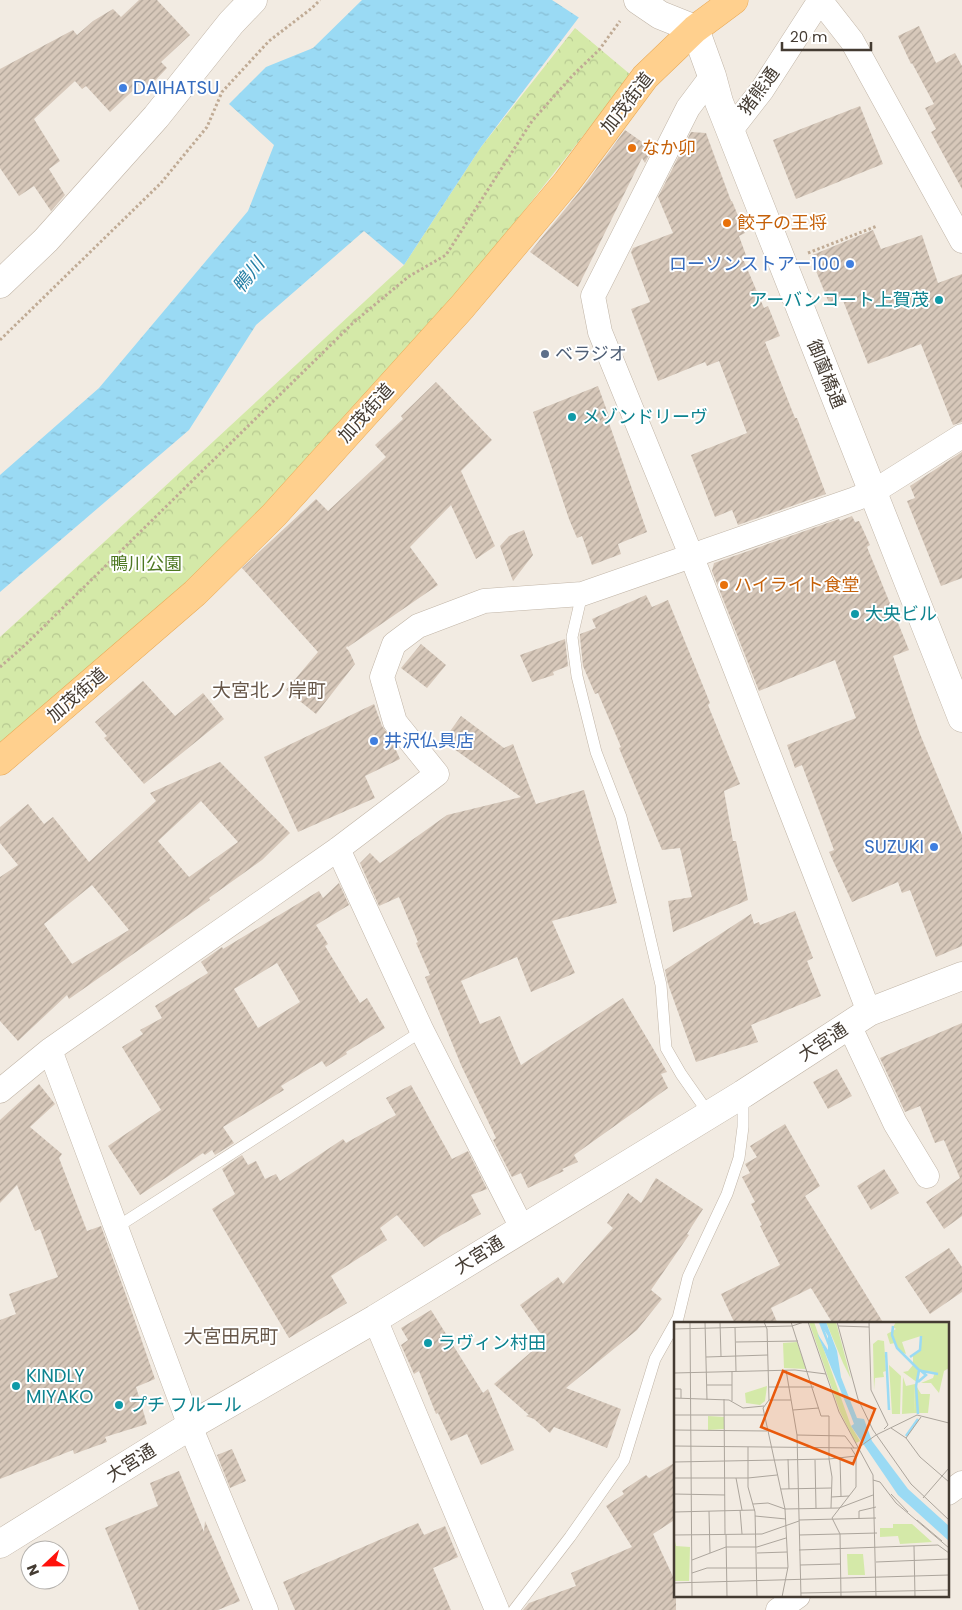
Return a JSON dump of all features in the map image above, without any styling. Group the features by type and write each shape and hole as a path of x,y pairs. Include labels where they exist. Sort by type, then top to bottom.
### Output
{"main road":[{"name":"加茂街道","path":"695,29 705,0"},
{"name":"加茂街道","path":"0,761 195,593 274,515 462,307 566,182 645,77 695,29 734,0"}],"street":[{"path":"0,284 46,240 137,138 252,0"},
{"path":"820,0 852,41 959,228"},
{"name":"猪熊通","path":"730,131 762,90 820,0"},
{"path":"641,10 695,29"},
{"name":"御薗橋通","path":"695,29 730,131 962,718"},
{"path":"712,76 688,108 593,296 600,332 691,555 895,1123 927,1176"},
{"path":"0,1091 50,1050 338,849 437,774 395,722 382,677 394,644 418,626 484,601 582,594 873,492 962,436"},
{"path":"338,849 422,1031 522,1228"},
{"name":"大宮通","path":"0,1544 190,1426 374,1319 743,1094 859,1019 962,976"},
{"path":"50,1050 190,1426 266,1610"},
{"path":"374,1319 497,1610"},
{"path":"950,1492 962,1483"},
{"path":"778,1610 795,1598"}],"lane":[{"path":"582,594 572,636 577,676 596,752 621,817 642,902 661,985 666,1048 681,1074 709,1114"},
{"path":"117,1227 422,1031"},
{"path":"676,1322 688,1277 730,1185 739,1158 744,1127 743,1094"},
{"path":"514,1610 570,1537 624,1460 654,1359 674,1325"}],"path":[{"path":"0,340 161,183 207,127 222,92 269,41 320,0"},
{"path":"0,667 24,646 354,322 408,277 446,255 532,121 573,75 641,10"},
{"path":"802,255 877,226"}],"green space":[{"name":"鴨川公園","path":"575,28 631,75 472,277 264,512 176,596 0,743 0,637 404,265 481,147"}],"water":[{"name":"鴨川","path":"362,0 592,0 481,147 404,265 364,231 256,325 189,430 0,592 0,475 99,388 248,211 274,145 229,104 266,67 313,48"}],"pier":[{"path":"552,0 595,0 581,19"}],"building":[{"path":"139,0 157,0 190,35 161,62 167,68 149,87 143,81 110,112 86,86 82,89 75,81 34,119 60,161 49,169 65,195 51,211 34,186 19,196 0,168 0,69 73,30 77,35 93,21 113,9 121,17"},
{"path":"919,26 936,63 955,53 962,66 962,189 931,132 936,129 925,108 934,104 911,64 898,36"},
{"path":"860,106 883,164 796,199 773,140"},
{"path":"625,130 652,149 645,163 642,158 578,287 530,252 580,191"},
{"path":"691,132 706,133 745,233 739,236 747,258 743,259 764,308 768,306 780,336 765,342 826,494 738,525 732,510 715,517 691,455 747,433 719,361 707,366 705,362 658,381 631,309 650,302 631,252 633,248 673,233 658,197"},
{"path":"873,230 881,249 922,235 938,283 962,274 962,422 953,425 921,344 868,364 842,298 829,303 810,256"},
{"path":"436,382 492,440 461,471 495,546 476,559 451,505 410,547 438,585 347,646 346,648 355,664 316,714 286,690 318,652 242,568 316,499 328,511 386,457 375,445 403,419 401,416"},
{"path":"598,386 647,532 618,544 621,554 592,565 582,536 577,538 569,519 533,412"},
{"path":"962,452 962,578 941,586 907,501 915,498 910,486"},
{"path":"852,516 855,522 859,521 870,545 867,547 909,650 893,656 920,734 962,835 962,946 936,957 910,890 902,893 898,882 852,902 829,852 834,850 802,765 795,768 787,745 856,718 835,660 759,691 712,571 714,563"},
{"path":"524,530 533,555 513,581 500,546 509,536"},
{"path":"646,595 652,607 668,600 710,703 708,705 740,784 724,791 733,841 736,841 748,900 673,932 668,901 692,897 680,848 662,850 598,693 595,694 583,666 580,637 580,634 596,628 592,619"},
{"path":"565,639 568,666 553,672 554,675 532,682 520,655"},
{"path":"421,644 446,665 427,688 401,668"},
{"path":"143,681 175,716 203,693 224,719 144,784 104,738 107,736 95,722"},
{"path":"374,704 382,726 390,737 400,759 365,776 375,798 298,832 264,757"},
{"path":"461,716 504,748 513,744 536,804 584,790 617,903 552,921 575,973 531,992 517,957 461,981 480,1024 500,1016 521,1065 623,998 667,1072 661,1074 668,1088 574,1155 578,1162 562,1169 564,1171 528,1188 521,1173 512,1177 493,1140 496,1138 461,1065 425,977 430,975 399,897 379,906 360,863 370,853 380,863 447,815 521,797 443,741"},
{"path":"220,762 290,833 262,860 209,898 210,900 69,999 67,995 18,1041 0,1021 0,877 18,865 0,843 0,827 28,804 44,824 53,817 89,862 156,801 150,793","holes":["201,801 238,842 189,877 158,841","92,885 129,930 72,964 44,924"]},
{"path":"339,883 349,905 316,925 328,944 325,946 360,1003 367,998 385,1028 326,1067 322,1061 281,1086 284,1090 223,1127 234,1143 215,1155 212,1150 205,1155 203,1153 140,1195 108,1146 161,1110 122,1047 143,1034 140,1030 162,1018 155,1006 208,973 201,962 222,947 223,949 319,891 323,898","holes":["277,963 300,1002 258,1028 234,989"]},
{"path":"795,911 813,958 807,961 821,996 751,1025 758,1042 696,1062 668,984 665,970 751,914 754,924 759,922 760,925"},
{"path":"962,1023 962,1216 944,1229 926,1202 960,1178 944,1140 935,1143 920,1106 905,1112 880,1058"},
{"path":"837,1069 852,1096 828,1109 813,1082"},
{"path":"39,1084 55,1104 30,1127 62,1154 59,1158 87,1231 101,1226 155,1379 136,1387 147,1424 105,1437 107,1442 74,1454 73,1450 0,1479 0,1320 16,1314 9,1294 58,1277 40,1229 35,1231 17,1185 0,1203 0,1120"},
{"path":"411,1085 452,1159 468,1151 487,1189 471,1195 481,1214 424,1247 397,1215 380,1228 387,1240 331,1276 347,1303 289,1338 212,1209 235,1194 222,1169 242,1155 248,1165 256,1161 265,1179 276,1174 280,1181 343,1139 346,1143 396,1115 386,1098"},
{"path":"785,1124 820,1186 805,1196 883,1322 832,1322 811,1288 771,1308 777,1322 734,1322 721,1294 780,1265 760,1226 762,1225 751,1204 755,1202 742,1177 750,1173 745,1164 757,1157 750,1146"},
{"path":"884,1169 899,1193 871,1210 857,1186"},
{"path":"656,1178 703,1209 687,1234 689,1235 651,1290 662,1299 637,1330 566,1388 621,1409 607,1448 554,1427 550,1433 534,1419 526,1416 529,1415 494,1384 545,1340 520,1305 558,1277 563,1284 613,1228 607,1223 628,1193 641,1203"},
{"path":"949,1248 962,1267 962,1292 930,1314 905,1277"},
{"path":"431,1310 483,1393 488,1389 514,1450 481,1465 467,1434 451,1441 438,1413 436,1414 419,1371 414,1374 401,1345 408,1340 401,1328"},
{"path":"232,1449 246,1481 230,1488 217,1455"},
{"path":"674,1463 674,1520 653,1534 674,1579 676,1610 523,1610 529,1603 576,1586 571,1573 632,1547 606,1506 624,1494 622,1491 646,1475 649,1478"},
{"path":"179,1471 204,1532 205,1521 240,1601 218,1610 139,1610 105,1528 158,1506 150,1483"},
{"path":"418,1523 424,1535 445,1526 458,1557 433,1568 451,1610 295,1610 283,1582"}],"place":[{"name":"DAIHATSU","path":"123,88"},
{"name":"なか卯","path":"632,148"},
{"name":"餃子の王将","path":"727,223"},
{"name":"ローソンストアー100","path":"850,264"},
{"name":"アーバンコート上賀茂","path":"939,300"},
{"name":"ベラジオ","path":"545,354"},
{"name":"メゾンドリーヴ","path":"572,417"},
{"name":"ハイライト食堂","path":"724,585"},
{"name":"大央ビル","path":"855,614"},
{"name":"井沢仏具店","path":"374,741"},
{"name":"SUZUKI","path":"934,847"},
{"name":"ラヴィン村田","path":"428,1343"},
{"name":"KINDLY MIYAKO","path":"16,1386"},
{"name":"プチ フルール","path":"119,1405"}],"district":[{"name":"大宮北ノ岸町","path":"269,690"},
{"name":"大宮田尻町","path":"231,1336"}]}
